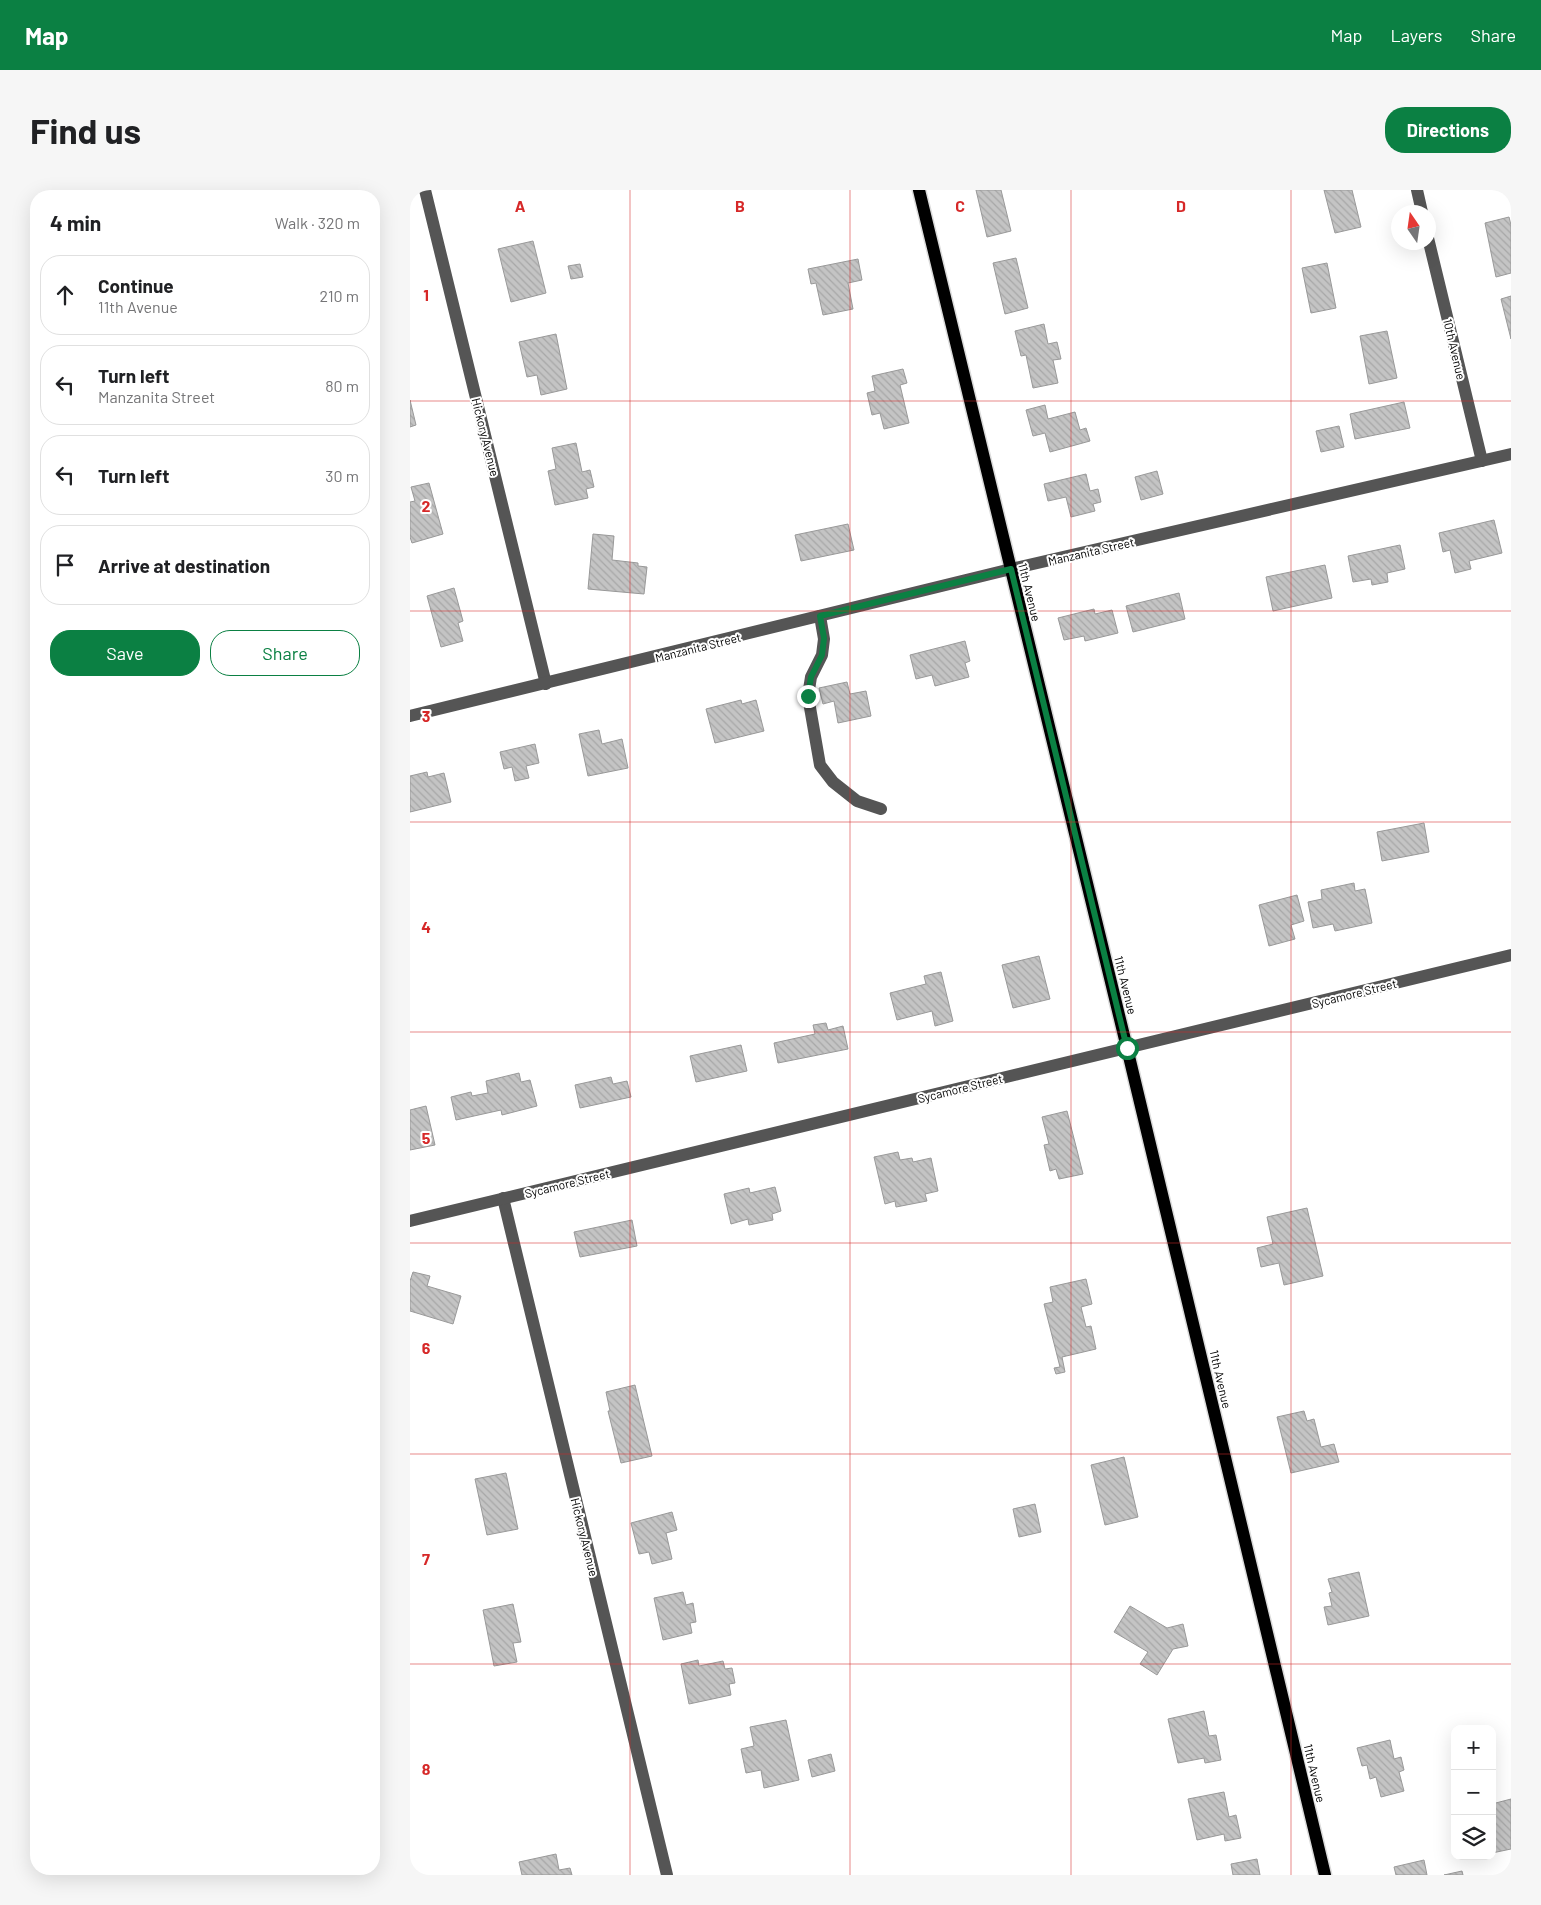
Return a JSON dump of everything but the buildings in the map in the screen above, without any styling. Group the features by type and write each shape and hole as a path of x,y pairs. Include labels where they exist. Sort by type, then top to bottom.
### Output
{"main road":[{"name":"11th Avenue","path":"919,190 1325,1875"}],"street":[{"name":"Hickory Avenue","path":"425,190 546,684"},
{"path":"1417,190 1420,205"},
{"name":"10th Avenue","path":"1431,250 1482,461"},
{"name":"Manzanita Street","path":"410,716 1011,569 1511,454"},
{"path":"820,616 824,638 822,655 811,677 808,696 820,765 834,782 857,801 881,808"},
{"name":"Sycamore Street","path":"410,1221 1511,955"},
{"name":"Hickory Avenue","path":"503,1198 667,1875"}],"route":[{"path":"808,696 811,677 822,655 824,638 820,616 1011,569 1127,1048"}]}
